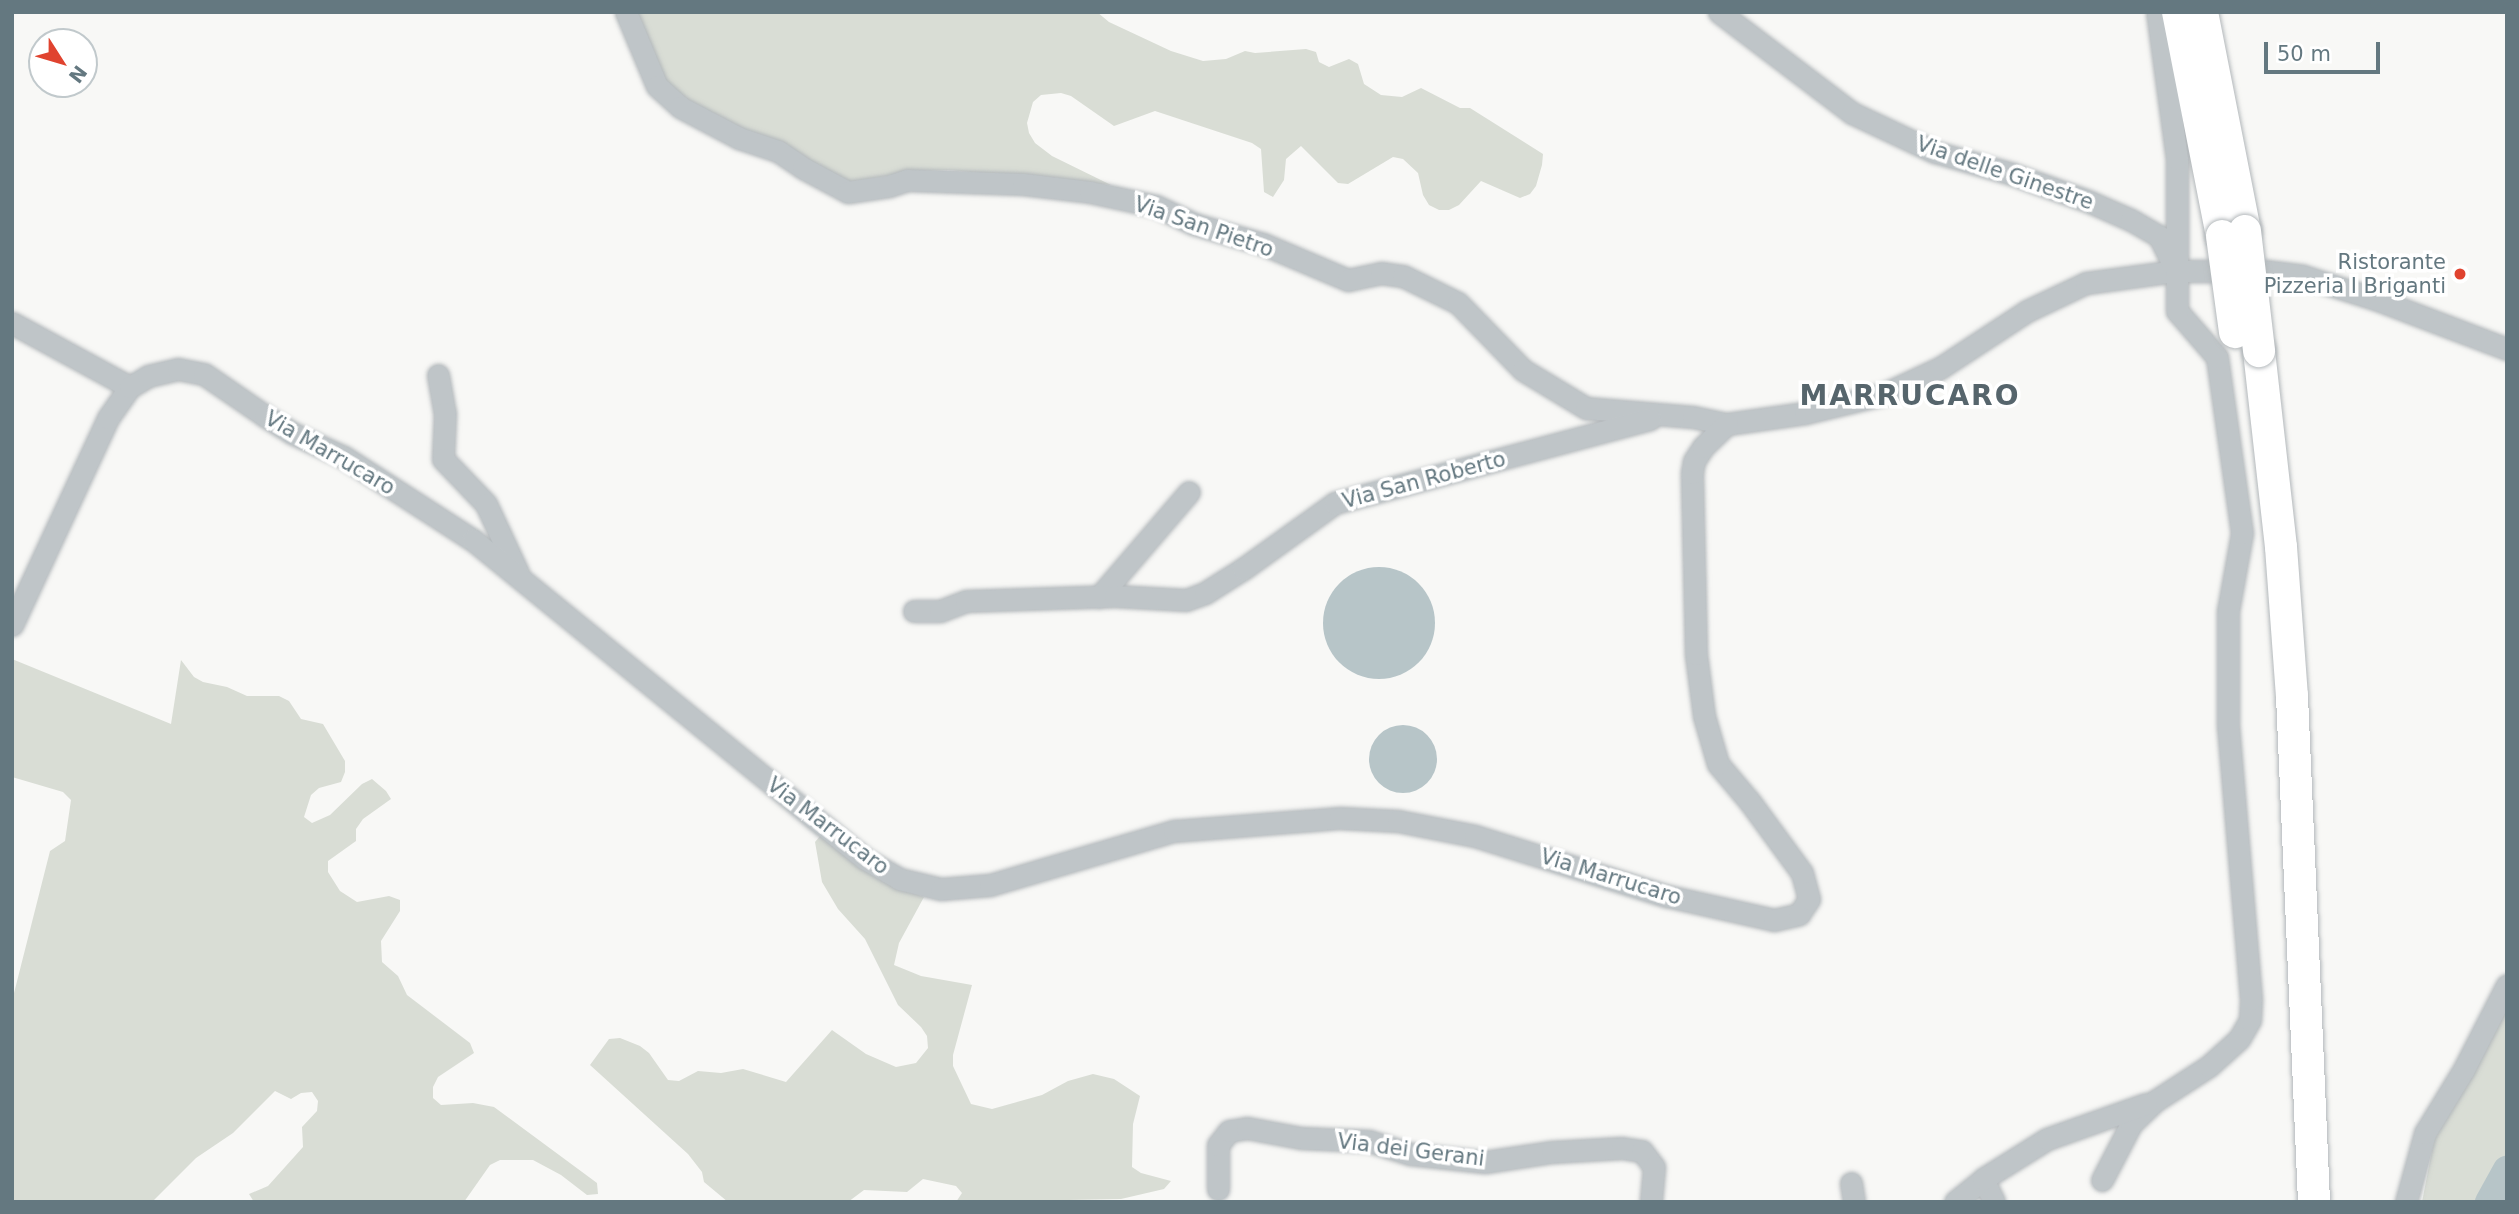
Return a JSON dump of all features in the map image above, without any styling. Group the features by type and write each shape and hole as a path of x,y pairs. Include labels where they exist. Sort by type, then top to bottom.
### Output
{"highway":[{"path":"2178,12 2234,234"},
{"path":"2202,12 2248,352 2274,721 2294,1202"},
{"path":"2248,352 2281,547 2292,696 2314,1202"}],"street":[{"name":"Via San Pietro","path":"626,12 657,86 680,107 739,138 778,151 848,192 889,186 908,180 938,180 1090,192 1156,206 1194,225 1263,244 1348,281 1381,274 1403,275 1458,303 1523,370 1586,408 1727,424"},
{"name":"Via delle Ginestre","path":"1719,12 1852,113 1935,152 2012,174 2131,220 2159,236 2176,271"},
{"path":"2102,1180 2131,1124 2155,1101 2209,1066 2239,1039 2250,1020 2251,999 2228,726 2228,611 2242,533 2217,357 2177,311 2177,159 2157,12"},
{"path":"1727,424 1773,419 1884,394 1940,368 2026,311 2086,284 2176,271 2266,271 2303,276 2366,296 2507,349"},
{"path":"12,323 130,387 108,418 12,625"},
{"name":"Via Marrucaro","path":"130,387 148,376 178,369 204,374 292,433 344,457 368,472 472,540 865,859 899,879 941,889 990,884 1174,831 1340,818 1386,820 1475,836 1667,896 1774,920 1799,914 1809,899 1802,873 1751,802 1718,764 1704,716 1696,654 1692,473 1694,461 1703,447 1727,424"},
{"name":"Via Marrucaro","path":"438,375 445,413 443,459 486,504 520,579"},
{"name":"Via San Roberto","path":"914,611 940,611 966,601 1098,597 1186,600 1205,593 1243,569 1335,503 1666,415"},
{"path":"1098,597 1189,492"},
{"path":"2406,1202 2425,1133 2464,1069 2507,985"},
{"path":"1955,1202 1983,1179 2047,1139 2155,1101"},
{"name":"Via dei Gerani","path":"1218,1189 1215,1173 1218,1145 1229,1131 1247,1128 1301,1138 1369,1141 1410,1154 1485,1162 1552,1152 1622,1148 1642,1151 1654,1167 1651,1202"},
{"path":"1983,1179 1994,1202"}],"shaded area":[{"path":"631,12 1097,12 1109,22 1171,51 1203,61 1226,59 1245,51 1255,53 1306,49 1316,52 1319,62 1329,67 1349,59 1358,64 1364,84 1381,95 1402,97 1421,88 1460,108 1470,108 1543,154 1542,165 1536,186 1530,194 1520,198 1481,181 1459,205 1449,210 1439,210 1429,205 1423,195 1418,173 1403,159 1393,157 1348,184 1338,183 1301,146 1286,159 1284,180 1273,197 1264,192 1261,149 1252,143 1155,111 1114,126 1071,96 1061,93 1041,95 1033,102 1027,123 1029,133 1035,143 1052,156 1111,185 949,170 918,171 843,183 707,115 661,78"},
{"path":"1379,567 1401,571 1419,583 1431,601 1435,623 1431,645 1419,663 1401,675 1379,679 1357,675 1339,663 1327,645 1323,623 1327,601 1339,583 1357,571"},
{"path":"12,659 171,724 181,660 194,677 203,682 227,687 247,696 279,696 289,701 301,719 323,724 345,761 345,772 341,782 319,788 311,795 304,817 312,823 330,815 362,784 372,779 391,799 363,819 356,829 356,841 328,861 328,872 340,891 357,902 389,896 400,900 400,911 381,941 382,962 398,976 407,995 470,1043 474,1053 438,1077 433,1087 433,1098 441,1105 473,1103 494,1107 597,1183 598,1194 587,1195 561,1175 533,1160 500,1160 490,1165 464,1202 254,1202 249,1194 268,1186 303,1147 302,1127 317,1111 318,1101 312,1092 301,1093 291,1099 275,1091 233,1133 196,1158 152,1202 12,1202 12,1001 50,851 65,841 71,800 63,792 12,777"},
{"path":"1403,725 1416,728 1427,735 1434,746 1437,759 1434,772 1427,783 1416,790 1403,793 1390,790 1379,783 1372,772 1369,759 1372,746 1379,735 1390,728"},
{"path":"821,835 899,888 924,897 899,943 894,965 921,976 972,985 953,1055 953,1066 971,1104 992,1109 1042,1095 1068,1081 1093,1074 1114,1079 1140,1096 1133,1124 1132,1167 1141,1173 1171,1181 1164,1189 1121,1199 956,1202 962,1193 956,1186 923,1179 907,1192 864,1190 848,1202 728,1202 704,1182 702,1172 688,1154 590,1065 609,1039 620,1038 649,1053 668,1080 679,1081 698,1071 721,1073 743,1069 786,1082 832,1030 866,1054 896,1067 916,1063 928,1048 927,1036 898,1005 865,939 838,909 822,882 815,842"},
{"path":"2507,1003 2507,1202 2422,1202 2434,1140"}],"waterway":[{"path":"2489,1202 2507,1170"}],"place":[{"name":"Ristorante Pizzeria I Briganti","path":"2460,274"}],"district":[{"name":"MARRUCARO","path":"1910,396"}]}
